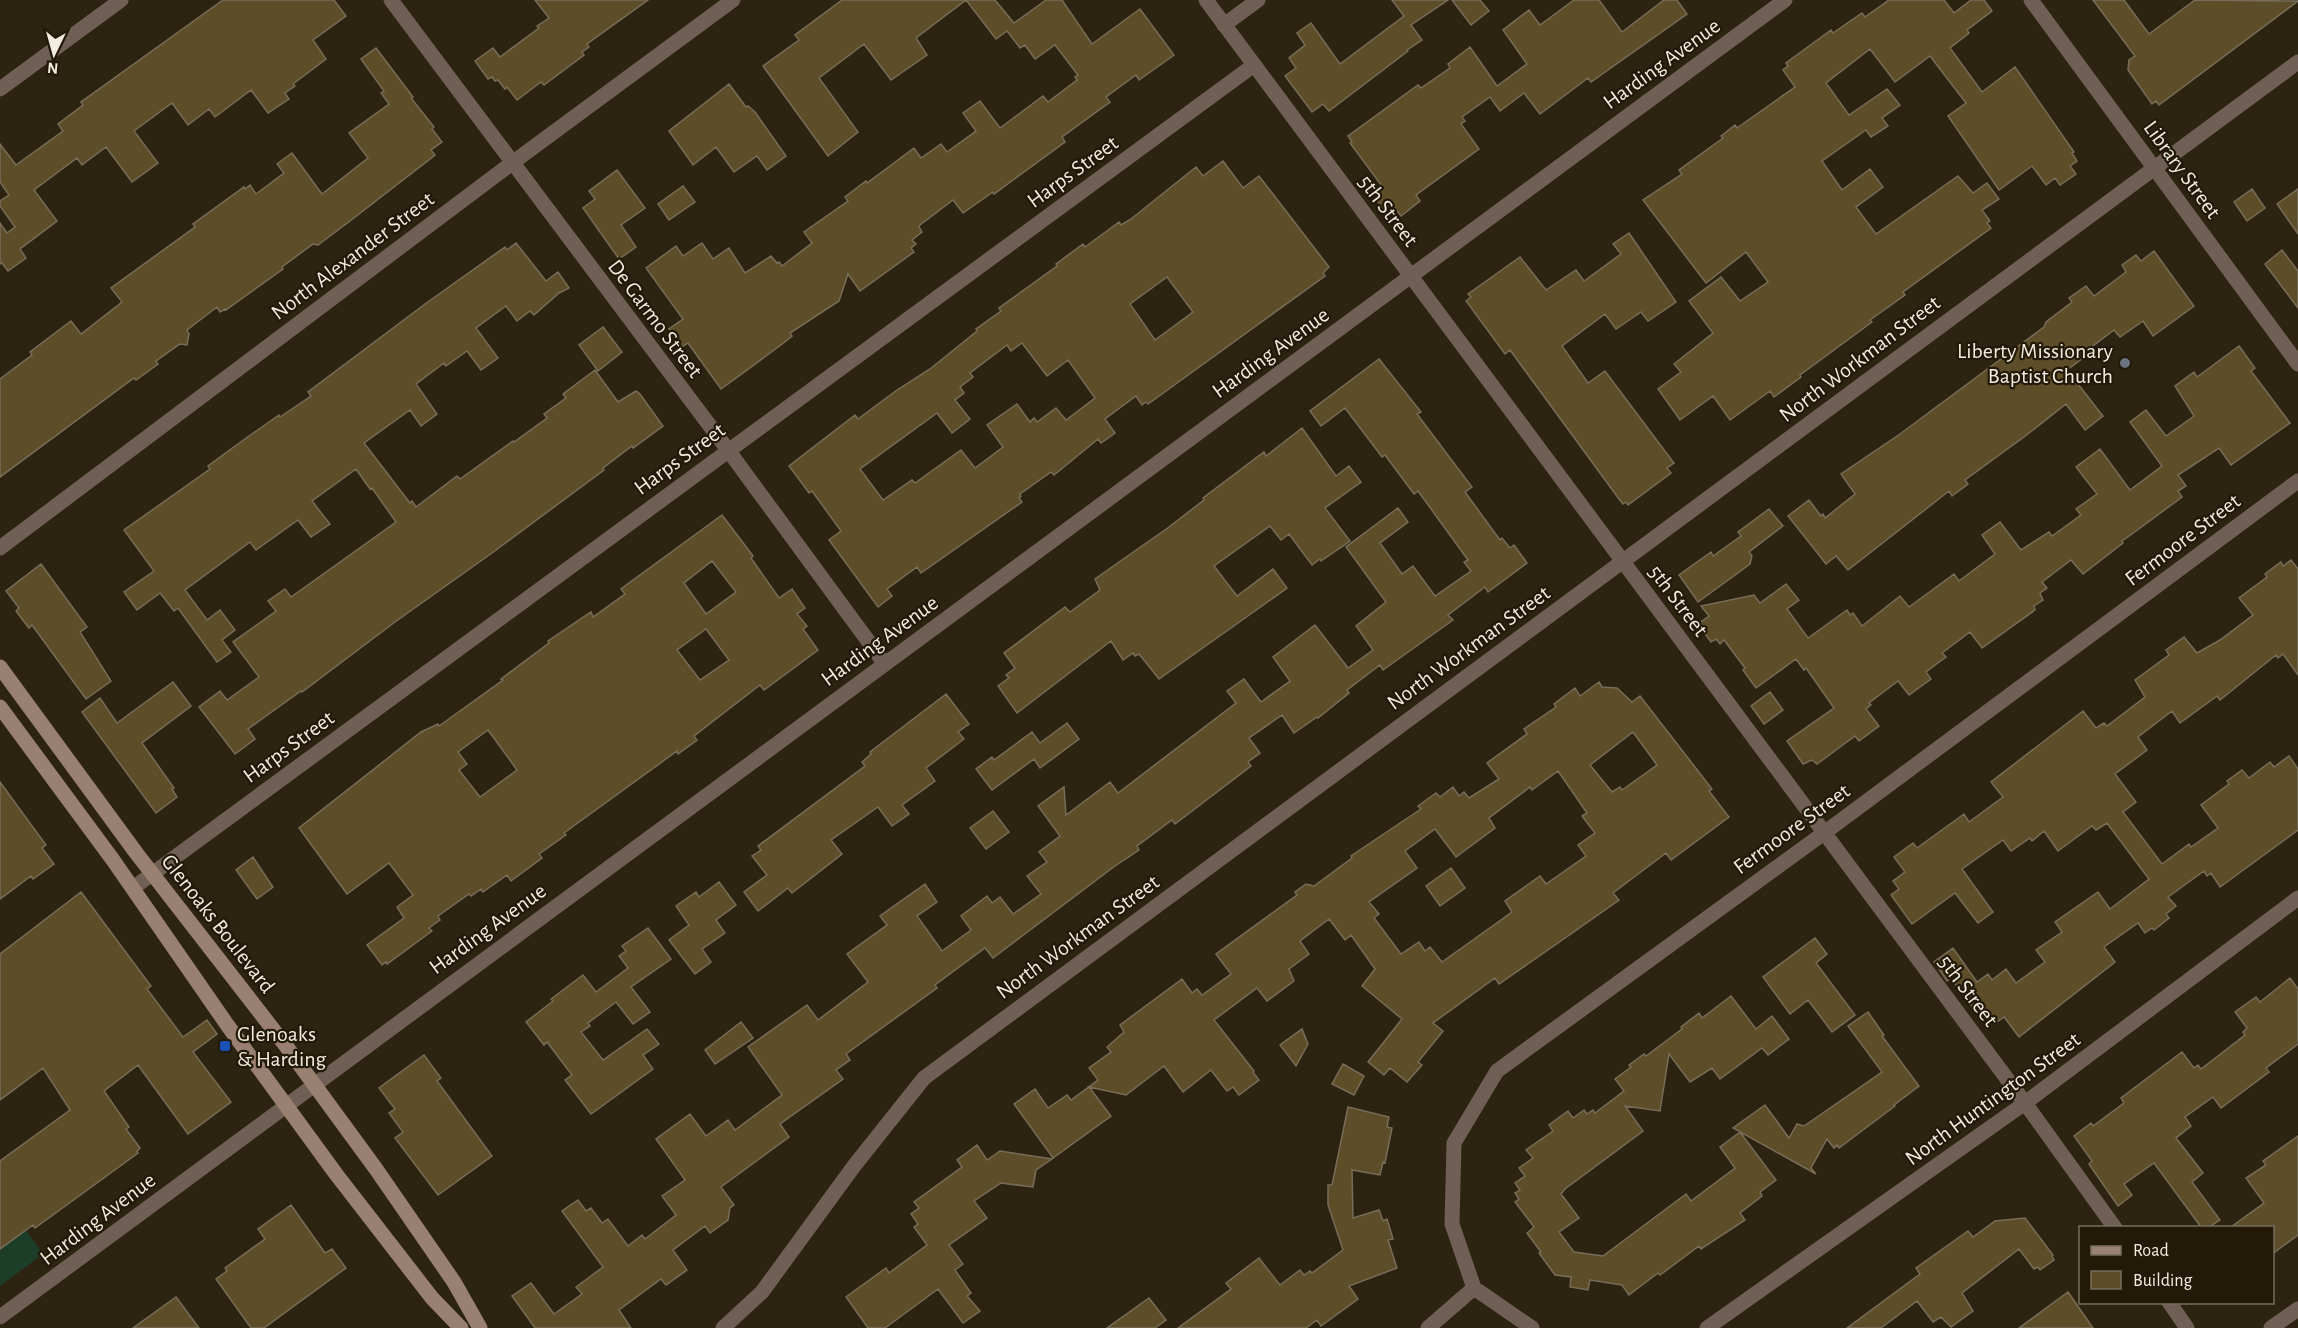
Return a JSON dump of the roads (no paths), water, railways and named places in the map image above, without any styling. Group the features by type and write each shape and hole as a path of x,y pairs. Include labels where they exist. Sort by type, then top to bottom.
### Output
{"main road":[{"name":"Glenoaks Boulevard","path":"0,667 152,873 314,1084 454,1282 480,1328"},
{"name":"Glenoaks Boulevard","path":"0,707 133,888 286,1105 432,1298 461,1328"}],"street":[{"path":"0,89 121,0"},
{"name":"De Garmo Street","path":"391,0 885,664"},
{"name":"North Alexander Street","path":"0,548 733,0"},
{"name":"5th Street","path":"1206,0 2114,1226"},
{"path":"1224,25 1258,0"},
{"name":"Harding Avenue","path":"0,1317 1785,0"},
{"name":"Library Street","path":"2031,0 2298,364"},
{"name":"North Workman Street","path":"723,1328 762,1292 854,1166 924,1078 2298,62"},
{"name":"Harps Street","path":"133,888 1254,65"},
{"name":"Fermoore Street","path":"1474,1288 1452,1224 1454,1143 1497,1071 1824,833 2298,481"},
{"name":"North Huntington Street","path":"1707,1328 2025,1103 2298,898"},
{"path":"1428,1328 1474,1288 1532,1328"},
{"path":"2170,1304 2187,1328"},
{"path":"2271,1328 2298,1308"}],"place":[{"name":"Liberty Missionary Baptist Church","path":"2125,363"},
{"name":"Glenoaks & Harding","path":"225,1046"}]}
